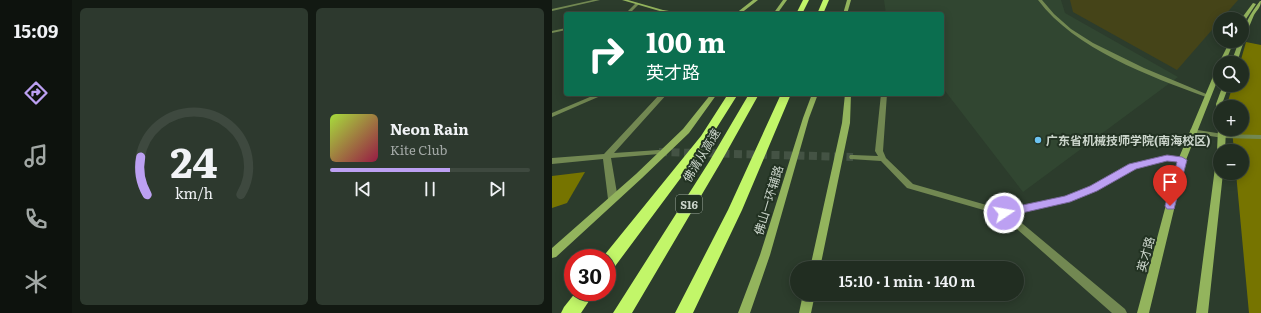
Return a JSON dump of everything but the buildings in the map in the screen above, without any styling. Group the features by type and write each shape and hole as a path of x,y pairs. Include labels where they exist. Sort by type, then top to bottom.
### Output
{"highway":[{"path":"799,12 806,0"},
{"path":"821,12 826,0"},
{"path":"616,252 705,138 732,96"},
{"name":"佛清从高速","path":"622,313 715,162 753,96"},
{"path":"684,313 735,210 785,96"},
{"path":"570,313 579,301"}],"main road":[{"path":"624,0 670,12"},
{"path":"740,12 756,0"},
{"path":"776,12 785,0"},
{"path":"846,12 849,0"},
{"path":"1248,12 1257,0"},
{"path":"1249,23 1253,13 1261,2"},
{"name":"英才路","path":"1143,313 1182,160 1213,84"},
{"path":"552,254 686,131 712,96"},
{"name":"佛山一环辅路","path":"744,313 764,255 806,118 815,96"},
{"path":"816,261 846,123 848,96"},
{"path":"1202,313 1218,180"},
{"path":"805,313 808,301"}],"street":[{"path":"552,10 598,0"},
{"path":"1040,0 1046,10 1076,34 1107,52 1160,78 1208,96"},
{"path":"629,12 635,2"},
{"path":"658,12 663,11"},
{"path":"552,32 564,29"},
{"path":"552,115 597,96"},
{"path":"607,156 662,96"},
{"path":"884,96 879,151 883,159 910,186 1004,213 1121,313"},
{"path":"1194,130 1213,131"},
{"path":"1249,135 1261,137"},
{"path":"552,161 659,152"},
{"path":"607,156 613,199"},
{"path":"853,157 883,159"},
{"path":"1004,213 1067,199 1094,188 1133,167 1167,158 1182,160"}],"shaded area":[{"name":"广东省机械技师学院(南海校区)","path":"884,0 1061,0 1065,13 1178,77 1023,192 944,90 944,12 886,12"},
{"path":"1070,0 1238,0 1228,12 1213,12 1213,29 1177,70 1073,12"},
{"path":"1249,43 1261,45 1261,313 1249,313 1237,180 1249,180 1249,144 1233,144 1233,136 1249,136 1249,100 1228,100 1231,92 1249,92 1249,56 1242,56 1244,48 1249,48"},
{"path":"585,172 567,203 552,208 552,176"}],"tunnel":[{"path":"659,152 853,157"}],"place":[{"name":"广东省机械技师学院(南海校区)","path":"1038,140"}],"route":[{"path":"1004,213 1067,199 1094,188 1133,167 1167,158 1182,160 1170,206"}]}
